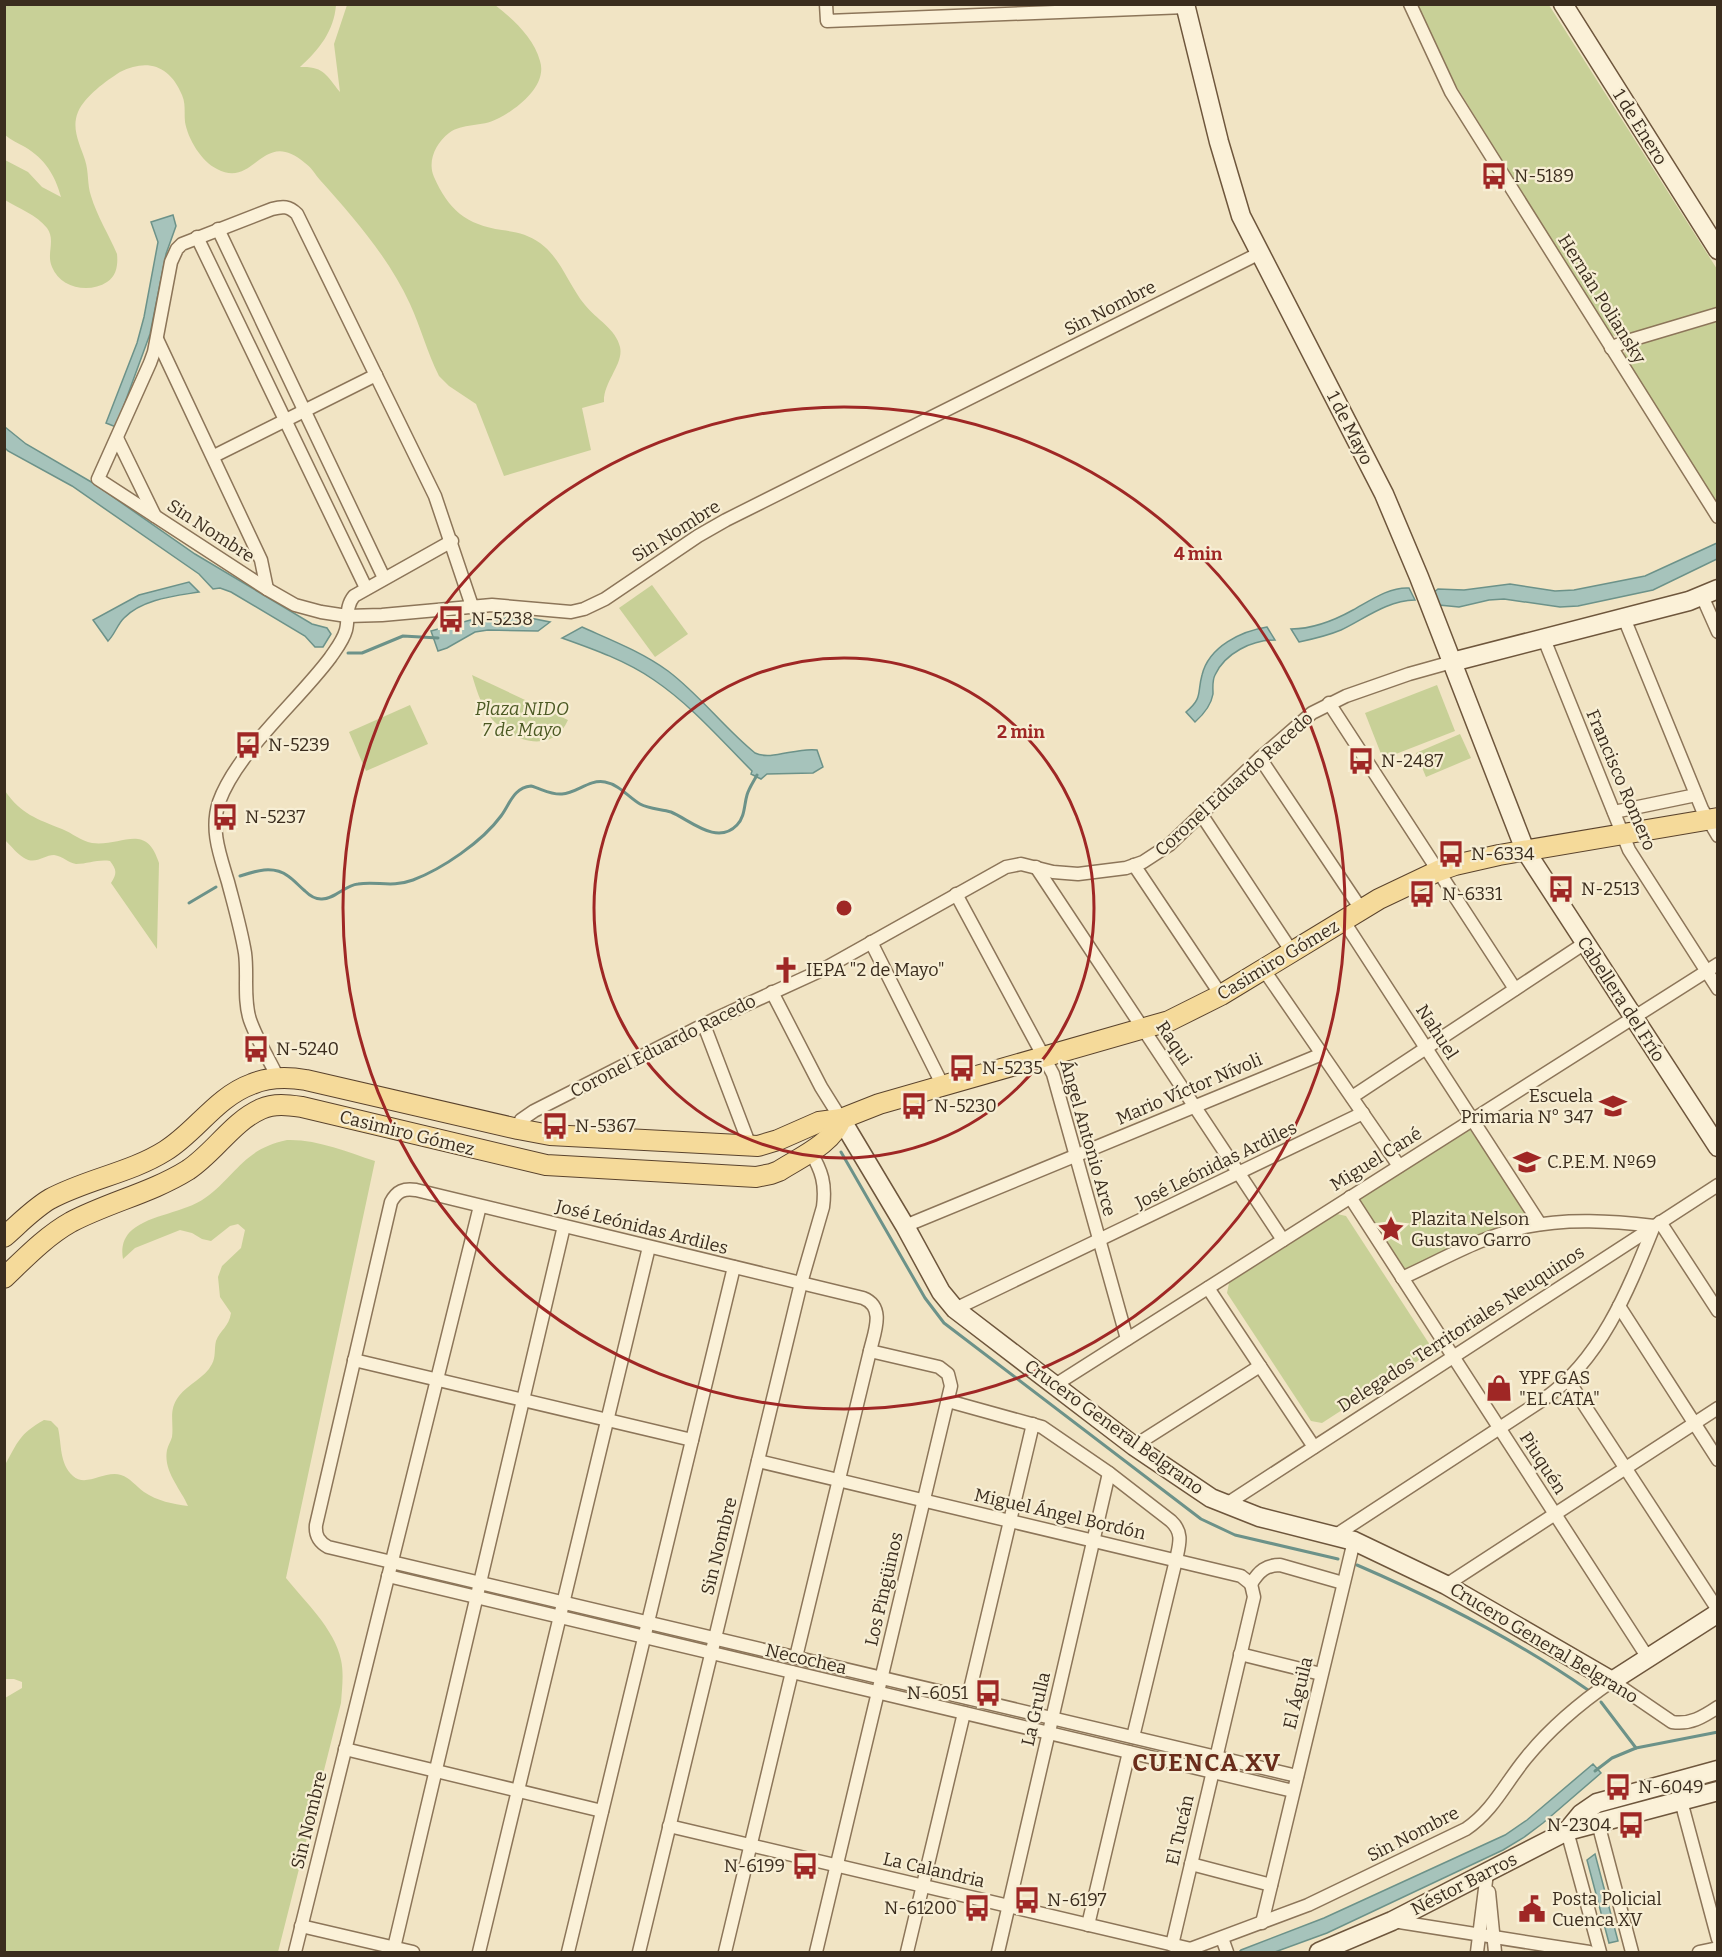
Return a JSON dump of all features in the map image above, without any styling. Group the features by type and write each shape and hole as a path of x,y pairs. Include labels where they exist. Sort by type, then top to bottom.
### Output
{"main road":[{"name":"Casimiro Gómez","path":"4,1237 50,1199 149,1160 171,1147 214,1108 251,1084 278,1078 306,1080 518,1129 568,1136 750,1146 768,1144 819,1122 841,1119 868,1107 1143,1030 1182,1016 1264,970 1362,909 1438,871 1478,859 1525,850 1623,835 1714,825"},
{"name":"Casimiro Gómez","path":"4,1278 40,1244 66,1225 167,1181 193,1166 250,1115 263,1108 288,1105 514,1158 563,1166 756,1177 771,1174 810,1151 836,1132 841,1119"},
{"path":"192,1129 208,1154"},
{"path":"514,1158 518,1129"}],"street":[{"path":"826,4 827,21 1001,9 1185,6"},
{"name":"Hernán Poliansky","path":"1410,4 1456,100 1718,517"},
{"name":"1 de Enero","path":"1563,4 1718,250"},
{"name":"1 de Mayo","path":"1185,6 1236,203 1384,494 1525,850"},
{"path":"156,517 117,438 150,363 174,255 182,244 197,237 272,208 286,207 292,209 302,222 435,496 472,606"},
{"path":"218,229 384,578"},
{"path":"197,237 366,588"},
{"name":"Sin Nombre","path":"117,438 98,479 295,605 347,616 472,606 508,606 561,613 571,612 594,605 726,520 1260,253"},
{"path":"1611,348 1718,314"},
{"path":"157,339 261,560 267,589"},
{"path":"213,456 376,375"},
{"path":"278,1078 256,1035 248,1012 245,953 216,840 216,812 226,787 246,758 339,644 347,628 350,600 366,588 452,541"},
{"path":"1710,593 1718,633"},
{"name":"Coronel Eduardo Racedo","path":"518,1129 521,1120 534,1112 704,1025 815,973 1006,867 1021,864 1053,872 1078,874 1134,865 1161,852 1303,719 1329,703 1409,674 1710,593"},
{"path":"1623,618 1696,795 1714,825"},
{"name":"Francisco Romero","path":"1544,639 1636,863 1718,989"},
{"path":"1329,703 1515,989"},
{"path":"1260,758 1362,909"},
{"path":"1614,812 1696,795"},
{"path":"1201,814 1292,952"},
{"name":"Cabellera del Frío","path":"1525,850 1718,1147"},
{"path":"1134,865 1221,995"},
{"name":"Raqui","path":"1036,867 1283,1240"},
{"name":"Ángel Antonio Arce","path":"956,894 1045,1057 1056,1083 1127,1339"},
{"name":"Nahuel","path":"1343,920 1540,1224"},
{"path":"871,942 944,1086"},
{"path":"1352,1097 1585,943"},
{"name":"Miguel Cané","path":"1055,1385 1718,964"},
{"path":"1264,970 1399,1166"},
{"name":"Crucero General Belgrano","path":"772,992 827,1098 905,1226 941,1292 955,1309 1134,1446 1192,1486 1225,1504 1259,1516 1354,1541 1446,1585 1612,1681 1672,1722 1683,1724 1694,1721 1718,1707"},
{"path":"704,1025 750,1146"},
{"name":"Mario Víctor Nívoli","path":"905,1226 1322,1054"},
{"name":"José Leónidas Ardiles","path":"955,1309 1099,1242 1363,1113"},
{"name":"Sin Nombre","path":"639,1953 801,1284 823,1208 825,1195 821,1170 810,1151"},
{"name":"Delegados Territoriales Neuquinos","path":"1225,1504 1718,1185"},
{"name":"José Leónidas Ardiles","path":"354,1360 391,1202 398,1192 409,1189 863,1298 875,1307 877,1320 870,1351"},
{"name":"Piuquén","path":"1350,1197 1648,1658"},
{"name":"Sin Nombre","path":"295,1953 480,1206"},
{"path":"1402,1278 1498,1234 1540,1224 1594,1221 1657,1224"},
{"path":"1335,1535 1568,1380 1594,1347 1619,1306 1657,1224"},
{"path":"1657,1224 1718,1311"},
{"path":"393,1950 564,1226"},
{"path":"479,1953 650,1247"},
{"path":"568,1953 734,1267"},
{"path":"1208,1288 1314,1447"},
{"path":"1619,1306 1718,1460"},
{"path":"796,1657 870,1351"},
{"name":"Los Pingüinos","path":"816,1953 951,1386 948,1374 939,1367 870,1351"},
{"path":"354,1360 692,1440"},
{"name":"Necochea","path":"354,1360 316,1525 317,1539 328,1547 1297,1776"},
{"path":"1134,1446 1260,1365"},
{"path":"1568,1380 1718,1612 1612,1681"},
{"path":"948,1401 1033,1424 1049,1431 1109,1473 1171,1521 1179,1530 1180,1540 1176,1560 1133,1737"},
{"path":"1446,1585 1718,1408"},
{"path":"968,1698 1033,1424"},
{"name":"Miguel Ángel Bordón","path":"758,1461 1241,1576 1251,1584"},
{"name":"La Grulla","path":"998,1953 1109,1473"},
{"name":"El Águila","path":"1262,1923 1354,1541"},
{"path":"1251,1584 1263,1569 1271,1565 1280,1565 1343,1583"},
{"name":"Necochea","path":"388,1576 1293,1791"},
{"name":"El Tucán","path":"1182,1949 1191,1864 1254,1597 1251,1584"},
{"path":"1240,1654 1322,1674"},
{"path":"725,1953 792,1672"},
{"name":"Sin Nombre","path":"1182,1949 1221,1938 1308,1905 1455,1836 1486,1813 1538,1743 1570,1712 1612,1681"},
{"path":"907,1953 964,1713"},
{"path":"345,1749 602,1811"},
{"path":"1088,1925 1129,1752"},
{"name":"Néstor Barros","path":"1567,1831 1581,1814 1597,1803 1718,1770"},
{"name":"Néstor Barros","path":"1318,1953 1392,1921 1567,1831 1718,1791"},
{"path":"1681,1801 1718,1939"},
{"path":"1598,1823 1628,1952"},
{"name":"La Calandria","path":"669,1826 1182,1949"},
{"path":"1567,1831 1600,1953"},
{"path":"1191,1864 1271,1886"},
{"path":"1477,1953 1487,1873"},
{"path":"1487,1873 1495,1953"},
{"path":"1392,1921 1589,1953"},
{"path":"301,1926 413,1953"},
{"name":"Néstor Barros","path":"1336,1953 1360,1933"},
{"path":"1221,1938 1227,1953"},
{"path":"1699,1953 1718,1948"}],"green space":[{"path":"5,4 336,5 329,32 300,67 320,70 328,76 340,92 334,44 347,5 495,5 516,23 533,45 540,61 539,79 529,96 505,115 449,133 434,153 432,171 445,198 460,214 489,228 526,235 547,249 554,256 585,305 610,329 618,341 619,360 607,387 604,402 582,408 591,450 504,476 476,404 449,386 439,376 414,313 392,271 370,239 309,166 290,153 278,151 268,154 241,172 230,173 217,169 196,149 189,135 185,122 183,98 177,85 171,77 157,67 140,66 120,72 102,84 78,112 75,124 86,164 90,192 96,211 117,254 117,266 115,273 107,282 92,288 76,287 61,280 50,262 51,237 47,228 33,216 5,200 5,160 28,172 42,187 61,197 56,182 44,162 5,135"},
{"path":"1418,5 1549,5 1717,269 1717,307 1620,337 1610,335 1455,84"},
{"path":"1717,322 1717,506 1624,353 1630,347"},
{"path":"652,585 688,634 655,657 619,608"},
{"name":"Plaza NIDO 7 de Mayo","path":"472,675 568,720 561,731 551,738 529,741 517,737 506,731 488,714 480,700"},
{"path":"1437,685 1455,731 1383,759 1365,713"},
{"path":"410,705 428,744 366,771 349,732"},
{"path":"1460,734 1471,758 1426,777 1416,753"},
{"path":"5,791 30,815 80,839 92,843 103,843 140,839 154,850 159,863 157,949 111,883 115,872 110,861 76,864 54,855 30,860 23,858 12,848 5,840"},
{"path":"1469,1128 1525,1211 1522,1218 1516,1223 1414,1268 1409,1270 1402,1268 1358,1198"},
{"path":"287,1140 321,1144 375,1161 286,1578 326,1626 332,1637 341,1660 342,1681 341,1703 278,1952 5,1952 5,1698 22,1688 22,1682 5,1679 5,1465 24,1434 44,1420 51,1421 58,1428 65,1465 73,1476 89,1480 108,1475 121,1475 154,1498 188,1506 167,1465 167,1450 172,1437 172,1411 179,1396 209,1369 213,1361 216,1341 231,1313 220,1297 218,1277 222,1266 241,1248 245,1230 238,1224 230,1226 211,1241 180,1230 135,1248 123,1259 123,1243 132,1230 148,1220 197,1203 216,1190 241,1164 260,1150"},
{"path":"1337,1214 1346,1216 1430,1345 1427,1355 1322,1423 1311,1421 1227,1293 1229,1283"}],"water":[{"path":"173,215 176,226 166,254 150,334 116,427 106,423 137,343 144,317 158,242 151,222"},
{"path":"5,427 26,444 93,483 195,554 312,624 327,628 331,634 323,647 315,647 305,636 231,592 220,588 213,589 199,574 72,486 8,451 5,448"},
{"path":"1717,543 1717,559 1653,590 1578,606 1560,607 1504,599 1459,607 1439,605 1433,593 1438,589 1464,590 1510,584 1555,591 1574,590 1645,576"},
{"path":"189,582 199,592 159,599 140,606 124,618 108,641 93,620 139,595"},
{"path":"1409,588 1415,600 1385,607 1330,634 1299,642 1291,629 1323,623 1346,614 1387,592"},
{"path":"525,617 550,622 538,631 475,632 438,651 431,631 474,619"},
{"path":"582,627 637,652 668,671 691,690 755,753 776,755 801,750 817,750 823,767 813,773 767,774 761,779 751,774 752,771 705,723 668,690 644,673 621,661 562,638"},
{"path":"1267,627 1275,640 1249,645 1225,660 1214,677 1213,694 1209,706 1195,722 1186,712 1197,699 1202,675 1212,656 1219,648 1237,636"},
{"path":"1593,1764 1601,1773 1543,1823 1503,1850 1327,1933 1275,1952 1239,1952 1324,1918 1505,1835 1527,1820"},
{"path":"1595,1854 1618,1941 1609,1943 1587,1860"}],"waterway":[{"path":"348,653 362,653 403,636 438,638"},
{"path":"240,876 258,871 276,871 290,878 308,894 321,899 326,899 353,885 398,884 413,880 449,862 472,845 493,826 516,793 531,786 550,793 562,794 594,782 605,782 615,786 644,806 671,812 704,829 721,833 729,831 740,822 748,792 757,775"},
{"path":"189,903 216,887"},
{"path":"841,1152 925,1298 944,1323 1201,1519 1235,1535 1338,1559"},
{"path":"1357,1565 1476,1622 1533,1654 1588,1690"},
{"path":"1601,1702 1636,1748"},
{"path":"1595,1771 1612,1758 1636,1748 1718,1732"}],"place":[{"name":"N-5189","path":"1494,176"},
{"name":"N-5238","path":"451,619"},
{"name":"N-5239","path":"248,745"},
{"name":"N-2487","path":"1361,761"},
{"name":"N-5237","path":"225,817"},
{"name":"N-6334","path":"1451,854"},
{"name":"N-2513","path":"1561,889"},
{"name":"N-6331","path":"1422,894"},
{"name":"IEPA \"2 de Mayo\"","path":"786,970"},
{"name":"N-5240","path":"256,1049"},
{"name":"N-5235","path":"962,1068"},
{"name":"N-5230","path":"914,1106"},
{"name":"Escuela Primaria N° 347","path":"1613,1106"},
{"name":"N-5367","path":"555,1126"},
{"name":"C.P.E.M. Nº69","path":"1527,1162"},
{"name":"Plazita Nelson Gustavo Garro","path":"1391,1229"},
{"name":"YPF GAS \"EL CATA\"","path":"1499,1388"},
{"name":"N-6051","path":"988,1693"},
{"name":"N-6049","path":"1618,1787"},
{"name":"N-2304","path":"1631,1825"},
{"name":"N-6199","path":"805,1866"},
{"name":"N-6197","path":"1027,1900"},
{"name":"N-61200","path":"977,1908"},
{"name":"Posta Policial Cuenca XV","path":"1532,1909"}],"district":[{"name":"CUENCA XV","path":"1207,1763"}]}
